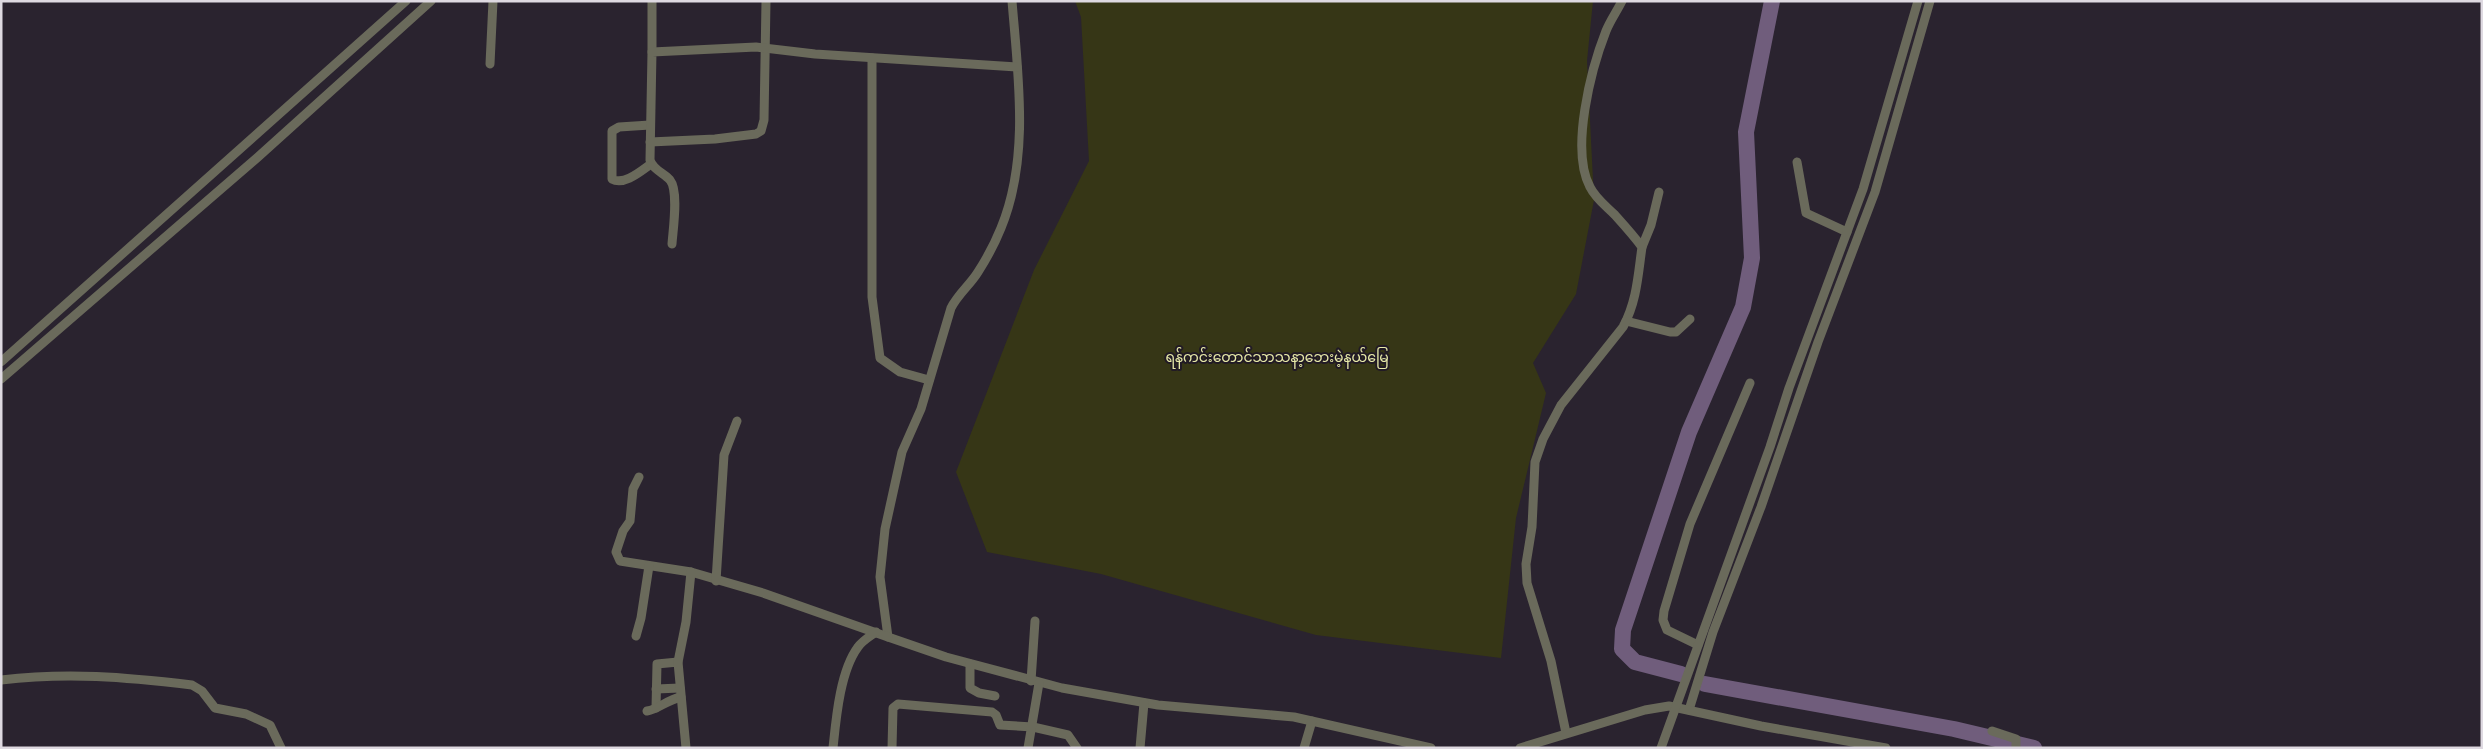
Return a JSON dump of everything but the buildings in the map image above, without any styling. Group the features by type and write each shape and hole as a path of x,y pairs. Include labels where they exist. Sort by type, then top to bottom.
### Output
{"street":[{"path":"1,362 406,1"},
{"path":"1,379 250,163 431,1"},
{"path":"490,64 493,1"},
{"path":"652,1 651,164 669,179 674,188 672,244"},
{"path":"650,142 715,139 756,134 761,131 764,120 766,1"},
{"path":"888,637 880,577 885,529 902,452 921,409 951,308 957,296 978,273 991,250 1001,228 1013,190 1018,139 1017,67 1012,1"},
{"path":"1622,1 1607,29 1595,66 1584,119 1582,166 1586,180 1598,200 1614,214 1642,247"},
{"path":"1661,748 1682,708 1777,464 1838,273 1847,232 1863,189 1918,1"},
{"path":"1682,708 1698,645 1838,273 1875,192 1930,1"},
{"path":"652,52 764,48 872,58 1017,67"},
{"path":"872,58 872,297 875,333 880,358 900,372 929,380"},
{"path":"650,125 619,127 612,130 612,180 621,182 651,164"},
{"path":"1797,162 1806,213 1847,232"},
{"path":"1566,733 1551,661 1527,583 1526,564 1532,527 1535,462 1543,439 1561,406 1626,321 1638,286 1642,247 1651,225 1659,192"},
{"path":"1626,321 1676,332 1690,319"},
{"path":"1698,645 1667,630 1663,620 1664,611 1690,524 1750,383"},
{"path":"716,581 724,455 737,421"},
{"path":"639,477 633,490 630,521 623,531 616,552 620,561 691,572 716,581 763,593 970,664 1035,682 1144,703 1221,712 1294,717 1409,745 1431,748"},
{"path":"636,636 642,618 648,566"},
{"path":"686,748 678,662 686,622 691,572"},
{"path":"1028,748 1033,727 1035,621"},
{"path":"833,748 841,689 854,653 862,642 876,632"},
{"path":"678,662 657,664 656,689 652,710 680,693"},
{"path":"970,664 970,688 979,693 995,696"},
{"path":"1,680 45,675 113,675 192,685 202,691 215,708 246,714 270,725 281,748"},
{"path":"656,689 680,693"},
{"path":"1140,748 1144,703"},
{"path":"892,748 893,708 896,704 992,712 996,715 1000,725 1033,727 1068,735 1078,748"},
{"path":"1520,748 1645,710 1682,708 1760,726 1886,748"},
{"path":"1304,748 1312,721"},
{"path":"1992,731 2014,738 2017,745"}],"green space":[{"name":"ရန်ကင်းတောင်သာသနာ့ဘေးမဲ့နယ်မြေ","path":"1075,1 1593,1 1587,61 1594,200 1576,294 1533,363 1546,393 1516,518 1501,658 1316,635 1101,574 987,552 956,472 1034,270 1089,161 1081,17"}],"waterway":[{"path":"1681,674 1635,662 1622,649 1623,630 1689,432 1743,307 1752,258 1746,132 1772,1"},
{"path":"1705,684 1954,729 2034,748"}]}
